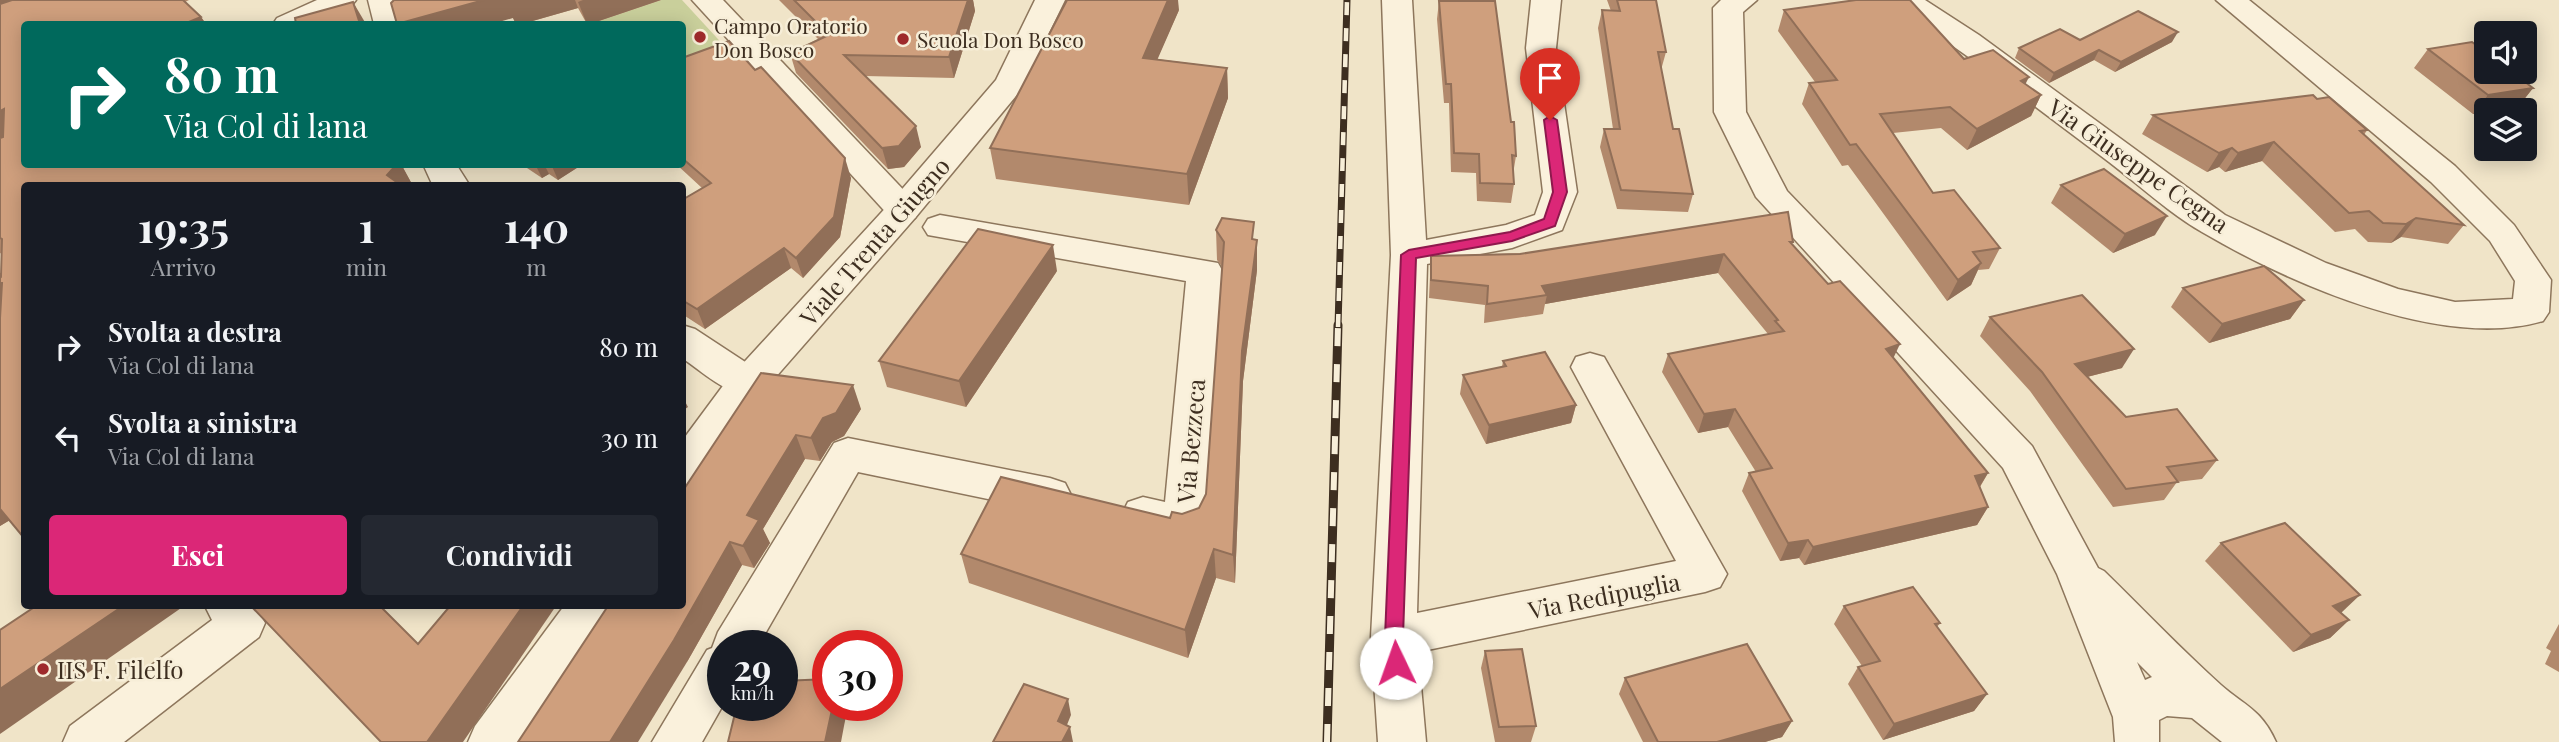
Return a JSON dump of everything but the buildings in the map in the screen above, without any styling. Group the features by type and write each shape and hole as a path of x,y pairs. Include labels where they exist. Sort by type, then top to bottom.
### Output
{"street":[{"path":"295,21 341,0"},
{"path":"383,0 388,21"},
{"path":"708,0 903,210"},
{"name":"Viale Trenta Giugno","path":"686,468 748,383 903,210 1010,83 1050,0"},
{"path":"1397,0 1409,255 1394,637 1402,742"},
{"path":"1409,255 1512,236 1550,222 1560,192 1541,48 1546,0"},
{"path":"1742,0 1728,8 1730,112 1773,197 2018,457 2078,573 2137,729"},
{"name":"Via Giuseppe Cegna","path":"1905,0 1968,41 2213,223 2314,272 2392,301 2455,315 2544,318 2533,280 2502,233 2443,174 2231,0"},
{"name":"Via Bezzeca","path":"744,630 848,454 1184,523 1205,272 940,227"},
{"path":"686,342 748,383"},
{"name":"Via Redipuglia","path":"1394,637 1705,574 1590,368"},
{"path":"2078,573 2244,728"},
{"path":"492,742 587,609"},
{"path":"87,742 235,614"},
{"path":"676,742 707,691"},
{"path":"2137,729 2143,705 2153,696 2170,694 2244,728"}],"green space":[{"name":"Campo Oratorio Don Bosco","path":"661,0 682,0 728,50 686,66 686,21 599,21"}],"railway":[{"path":"1338,327 1347,0"},
{"path":"1327,742 1338,325"}],"place":[{"name":"Campo Oratorio Don Bosco","path":"700,37"},
{"name":"Scuola Don Bosco","path":"903,39"},
{"name":"IIS F. Filelfo","path":"43,669"}],"route":[{"path":"1396,663 1394,637 1409,255 1512,236 1550,222 1560,192 1550,120"}]}
